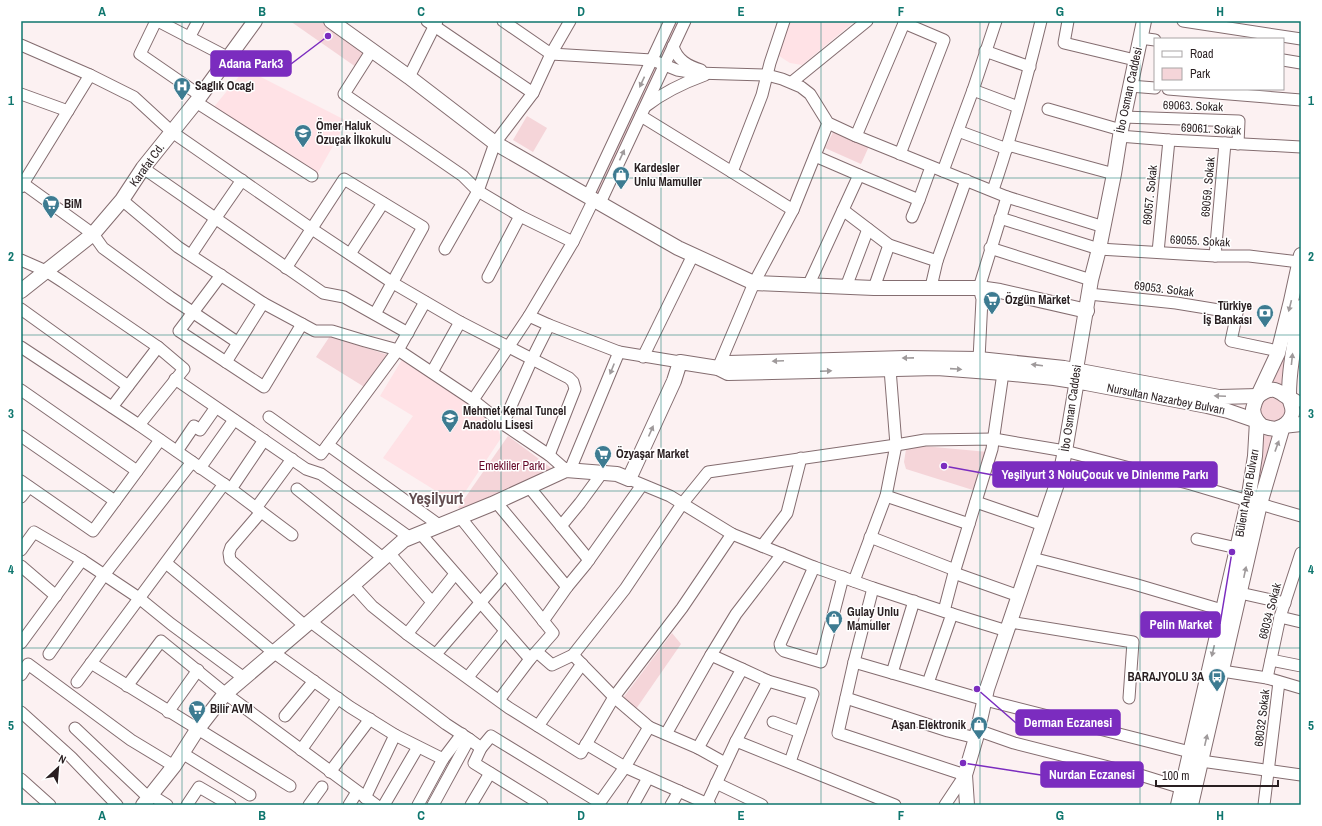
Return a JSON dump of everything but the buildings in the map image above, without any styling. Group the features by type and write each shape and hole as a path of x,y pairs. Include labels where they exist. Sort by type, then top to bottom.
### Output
{"main road":[{"name":"Karafat Cd.","path":"21,291 93,234 122,200 143,168 198,99 255,21"},
{"path":"331,21 409,77 495,143 678,248 754,283 874,288 979,288 1000,291 1087,311"},
{"name":"İbo Osman Caddesi","path":"965,775 985,700 1060,475 1066,451 1076,386 1075,376 1091,280 1104,227 1121,127 1144,21"},
{"name":"Bülent Angın Bulvarı","path":"1191,805 1240,593 1254,502 1255,456 1258,421 1254,415 1253,409 1278,351 1300,258"},
{"name":"Bülent Angın Bulvarı","path":"1178,805 1237,548 1283,426 1290,419 1292,414 1292,408 1295,401 1301,307"},
{"path":"718,368 734,362 911,358 980,359 1035,364 1075,376"},
{"path":"148,799 174,766 197,730 226,694 273,652 354,585 404,540 568,470 617,474 636,482 680,362 718,368 728,373 745,374 937,368 1075,376"},
{"name":"Nursultan Nazarbey Bulvarı","path":"1075,376 1219,397 1258,396"},
{"name":"Nursultan Nazarbey Bulvarı","path":"1075,376 1228,411 1258,421"},
{"path":"1258,396 1270,390 1277,390 1295,401"},
{"path":"1258,421 1262,426 1275,429 1283,426 1301,424"},
{"path":"965,775 967,805"}],"street":[{"path":"229,58 157,21 140,54 198,99 312,176"},
{"path":"189,38 198,21"},
{"path":"503,21 551,54 652,60 677,70 696,73 767,75 792,82 810,94 828,123 856,136 931,167 993,190 1007,197 1104,227"},
{"path":"445,249 478,191 495,143 533,93 551,54 570,21"},
{"path":"594,200 652,60 670,21"},
{"path":"473,400 529,316 573,242 594,200 643,112 685,21"},
{"path":"732,172 762,95 784,21"},
{"path":"792,82 867,21"},
{"path":"943,171 973,90 996,21"},
{"path":"993,190 1030,67 1041,21"},
{"path":"1068,21 1064,43 1135,60"},
{"path":"1183,21 1301,39"},
{"path":"409,77 433,22 533,93"},
{"path":"856,136 904,22 944,40 900,154"},
{"path":"1140,38 1154,40"},
{"path":"21,45 134,96 172,132 393,283 460,322 569,378 573,382 574,390 549,455"},
{"path":"674,46 675,52 681,60 691,67 711,73"},
{"path":"372,50 344,94 463,176 478,191 520,216 573,242"},
{"path":"985,51 1030,67"},
{"path":"1284,60 1301,63"},
{"path":"643,112 661,95 711,73"},
{"path":"90,75 22,184 93,234 103,248 170,297 237,342"},
{"path":"1130,86 1154,88"},
{"path":"973,90 1018,107"},
{"path":"1180,90 1301,100"},
{"path":"21,94 68,111"},
{"path":"1048,109 1121,127"},
{"path":"643,112 732,172 793,210"},
{"name":"69063. Sokak","path":"1121,127 1239,121 1238,144"},
{"path":"718,368 754,283 793,210 828,123"},
{"name":"69061. Sokak","path":"1121,127 1169,140 1301,148"},
{"path":"958,131 1007,147 1114,174"},
{"name":"69057. Sokak","path":"1158,252 1169,140"},
{"name":"69059. Sokak","path":"1215,256 1225,143"},
{"path":"815,156 919,200"},
{"path":"912,217 931,167"},
{"path":"143,168 323,293 344,297 408,333"},
{"path":"808,286 859,175"},
{"path":"286,268 344,179 423,227 375,314"},
{"path":"192,255 242,180"},
{"path":"931,287 937,261 966,180"},
{"path":"980,359 982,299 979,288 990,248 1007,197"},
{"path":"122,200 178,247 263,302 302,324 315,331 332,331 365,342 398,350 473,400 503,424 549,455 568,470 618,352"},
{"path":"350,254 383,203"},
{"path":"843,210 889,245 937,261"},
{"path":"488,277 520,216"},
{"name":"69055. Sokak","path":"1000,218 1099,249 1215,256 1300,258"},
{"path":"846,287 868,229"},
{"path":"874,288 889,245"},
{"path":"990,248 1091,280"},
{"path":"643,356 693,254"},
{"path":"21,260 46,271 158,348 184,369 139,425"},
{"path":"221,275 179,331 264,386 302,324"},
{"name":"69053. Sokak","path":"1089,294 1176,303 1237,313 1231,341 1278,351"},
{"path":"226,362 263,302"},
{"path":"270,417 321,454 398,350 425,302"},
{"path":"21,309 128,386"},
{"path":"529,316 548,325 618,352 680,362"},
{"path":"432,372 460,322"},
{"path":"503,424 548,325"},
{"path":"21,347 177,451 292,535"},
{"path":"112,407 158,348"},
{"path":"854,581 886,496 896,445 890,369"},
{"path":"928,684 948,612 954,571 992,450 1003,372"},
{"path":"175,379 306,469 321,474 415,535 455,574 505,631 534,656 552,665 573,655 625,590 682,504 708,472 925,440 994,439 1066,451 1191,484 1301,516"},
{"path":"21,390 137,471"},
{"path":"177,451 194,426 200,430 214,410"},
{"path":"49,654 104,574 234,420"},
{"path":"21,436 115,501"},
{"path":"21,497 25,484 93,531 160,440"},
{"path":"77,682 166,563 264,440"},
{"path":"328,445 439,526"},
{"path":"762,546 787,513 801,458"},
{"path":"292,459 259,510 232,547 229,553 230,560 308,624 481,748"},
{"path":"561,526 602,473"},
{"path":"543,621 567,587 589,560 636,482 670,496 732,534 814,567 872,588 948,612 1009,627 1133,642 1129,698"},
{"path":"529,487 589,560"},
{"path":"297,489 386,555 432,602"},
{"path":"886,496 969,524"},
{"path":"496,502 567,587"},
{"path":"976,502 1043,525"},
{"path":"460,517 553,633 499,700"},
{"path":"21,550 34,532 82,560 139,598 171,624 244,678"},
{"path":"354,585 372,606 407,634 499,700 581,753 614,697 682,608 732,534"},
{"path":"870,537 1019,596"},
{"path":"1197,539 1237,548"},
{"name":"68034 Sokak","path":"1267,678 1280,617 1301,553"},
{"path":"666,734 736,614 782,554"},
{"path":"1032,558 1134,584 1222,610"},
{"path":"21,643 82,560"},
{"path":"166,563 273,652 338,698 395,735 443,759"},
{"path":"21,566 56,596"},
{"path":"814,567 780,644 784,651 821,662 843,577"},
{"path":"407,634 455,574"},
{"path":"436,654 505,574"},
{"path":"872,588 838,733 965,775"},
{"path":"1240,593 1284,603"},
{"path":"892,673 914,601"},
{"path":"1280,617 1301,622"},
{"path":"468,677 505,631"},
{"path":"127,686 161,641 226,694 376,805"},
{"path":"573,655 614,697 650,727 698,748 725,762"},
{"path":"711,655 768,681 813,694 790,762"},
{"path":"1271,660 1301,666"},
{"path":"854,662 985,700 1190,752"},
{"path":"91,663 197,730 290,786"},
{"path":"22,673 28,664 131,740 174,766"},
{"path":"538,726 582,664"},
{"path":"698,748 742,669"},
{"path":"168,712 198,670"},
{"path":"1222,671 1267,678 1301,688"},
{"path":"285,716 314,681"},
{"path":"586,744 625,767 708,804 725,762 768,681"},
{"name":"68032 Sokak","path":"1264,805 1279,682"},
{"path":"300,750 338,698"},
{"path":"846,698 948,731 977,734 1014,743 1140,775 1182,788"},
{"path":"21,712 71,757 117,805"},
{"path":"330,772 370,719"},
{"path":"773,722 800,732"},
{"path":"542,805 474,763 481,748 491,736 598,804 625,767 650,727"},
{"path":"75,728 148,799 167,805"},
{"path":"349,805 361,795 395,735"},
{"path":"418,805 443,759 466,737"},
{"path":"432,805 466,737"},
{"path":"736,741 895,805"},
{"path":"384,805 418,747"},
{"path":"182,753 250,796"},
{"path":"1201,761 1301,776"},
{"path":"471,805 490,773"},
{"name":"İbo Osman Caddesi","path":"945,805 965,775"},
{"path":"633,805 648,778"},
{"path":"21,779 50,805"},
{"path":"716,783 762,805"},
{"path":"186,805 199,787 230,805"},
{"path":"310,805 322,787"},
{"path":"671,805 679,791"}],"shaded area":[{"path":"788,21 855,21 802,65 790,63 776,54"},
{"name":"Ömer Haluk Özuçak İlkokulu","path":"245,69 347,121 316,176 213,108"},
{"name":"Mehmet Kemal Tuncel Anadolu Lisesi","path":"403,358 483,414 493,422 498,429 501,438 457,504 383,458 413,416 380,396"}],"green space":[{"path":"290,21 323,21 366,51 356,67"},
{"path":"674,21 679,21 662,58 658,56"},
{"path":"654,66 658,68 600,195 594,193"},
{"path":"527,116 547,128 533,152 513,140"},
{"path":"835,128 870,144 861,164 825,148"},
{"path":"1289,331 1285,386 1279,383 1271,382"},
{"path":"330,336 388,355 366,388 316,357"},
{"path":"1273,397 1282,401 1286,410 1282,419 1273,423 1264,419 1260,410 1264,401"},
{"path":"1261,435 1275,437 1201,726"},
{"name":"Emekliler Parkı","path":"508,436 554,470 467,510 458,508"},
{"path":"923,446 988,452 976,491 906,469 904,462 906,449"},
{"path":"672,633 681,644 636,709 623,698"}],"place":[{"name":"Adana Park3","path":"328,36"},
{"name":"Saglık Ocagı","path":"182,101"},
{"name":"Ömer Haluk Özuçak İlkokulu","path":"303,148"},
{"name":"Kardesler Unlu Mamuller","path":"621,190"},
{"name":"BiM","path":"51,219"},
{"name":"Özgün Market","path":"992,315"},
{"name":"Türkiye İş Bankası","path":"1265,328"},
{"name":"Mehmet Kemal Tuncel Anadolu Lisesi","path":"450,433"},
{"name":"Yeşilyurt 3 NoluÇocuk ve Dinlenme Parkı","path":"944,466"},
{"name":"Özyaşar Market","path":"603,469"},
{"name":"Pelin Market","path":"1232,552"},
{"name":"Gulay Unlu Mamuller","path":"834,634"},
{"name":"Derman Eczanesi","path":"977,689"},
{"name":"BARAJYOLU 3A","path":"1217,692"},
{"name":"Bilir AVM","path":"197,724"},
{"name":"Aşan Elektronik","path":"979,740"},
{"name":"Nurdan Eczanesi","path":"963,763"}],"district":[{"name":"Yeşilyurt","path":"436,498"}]}
